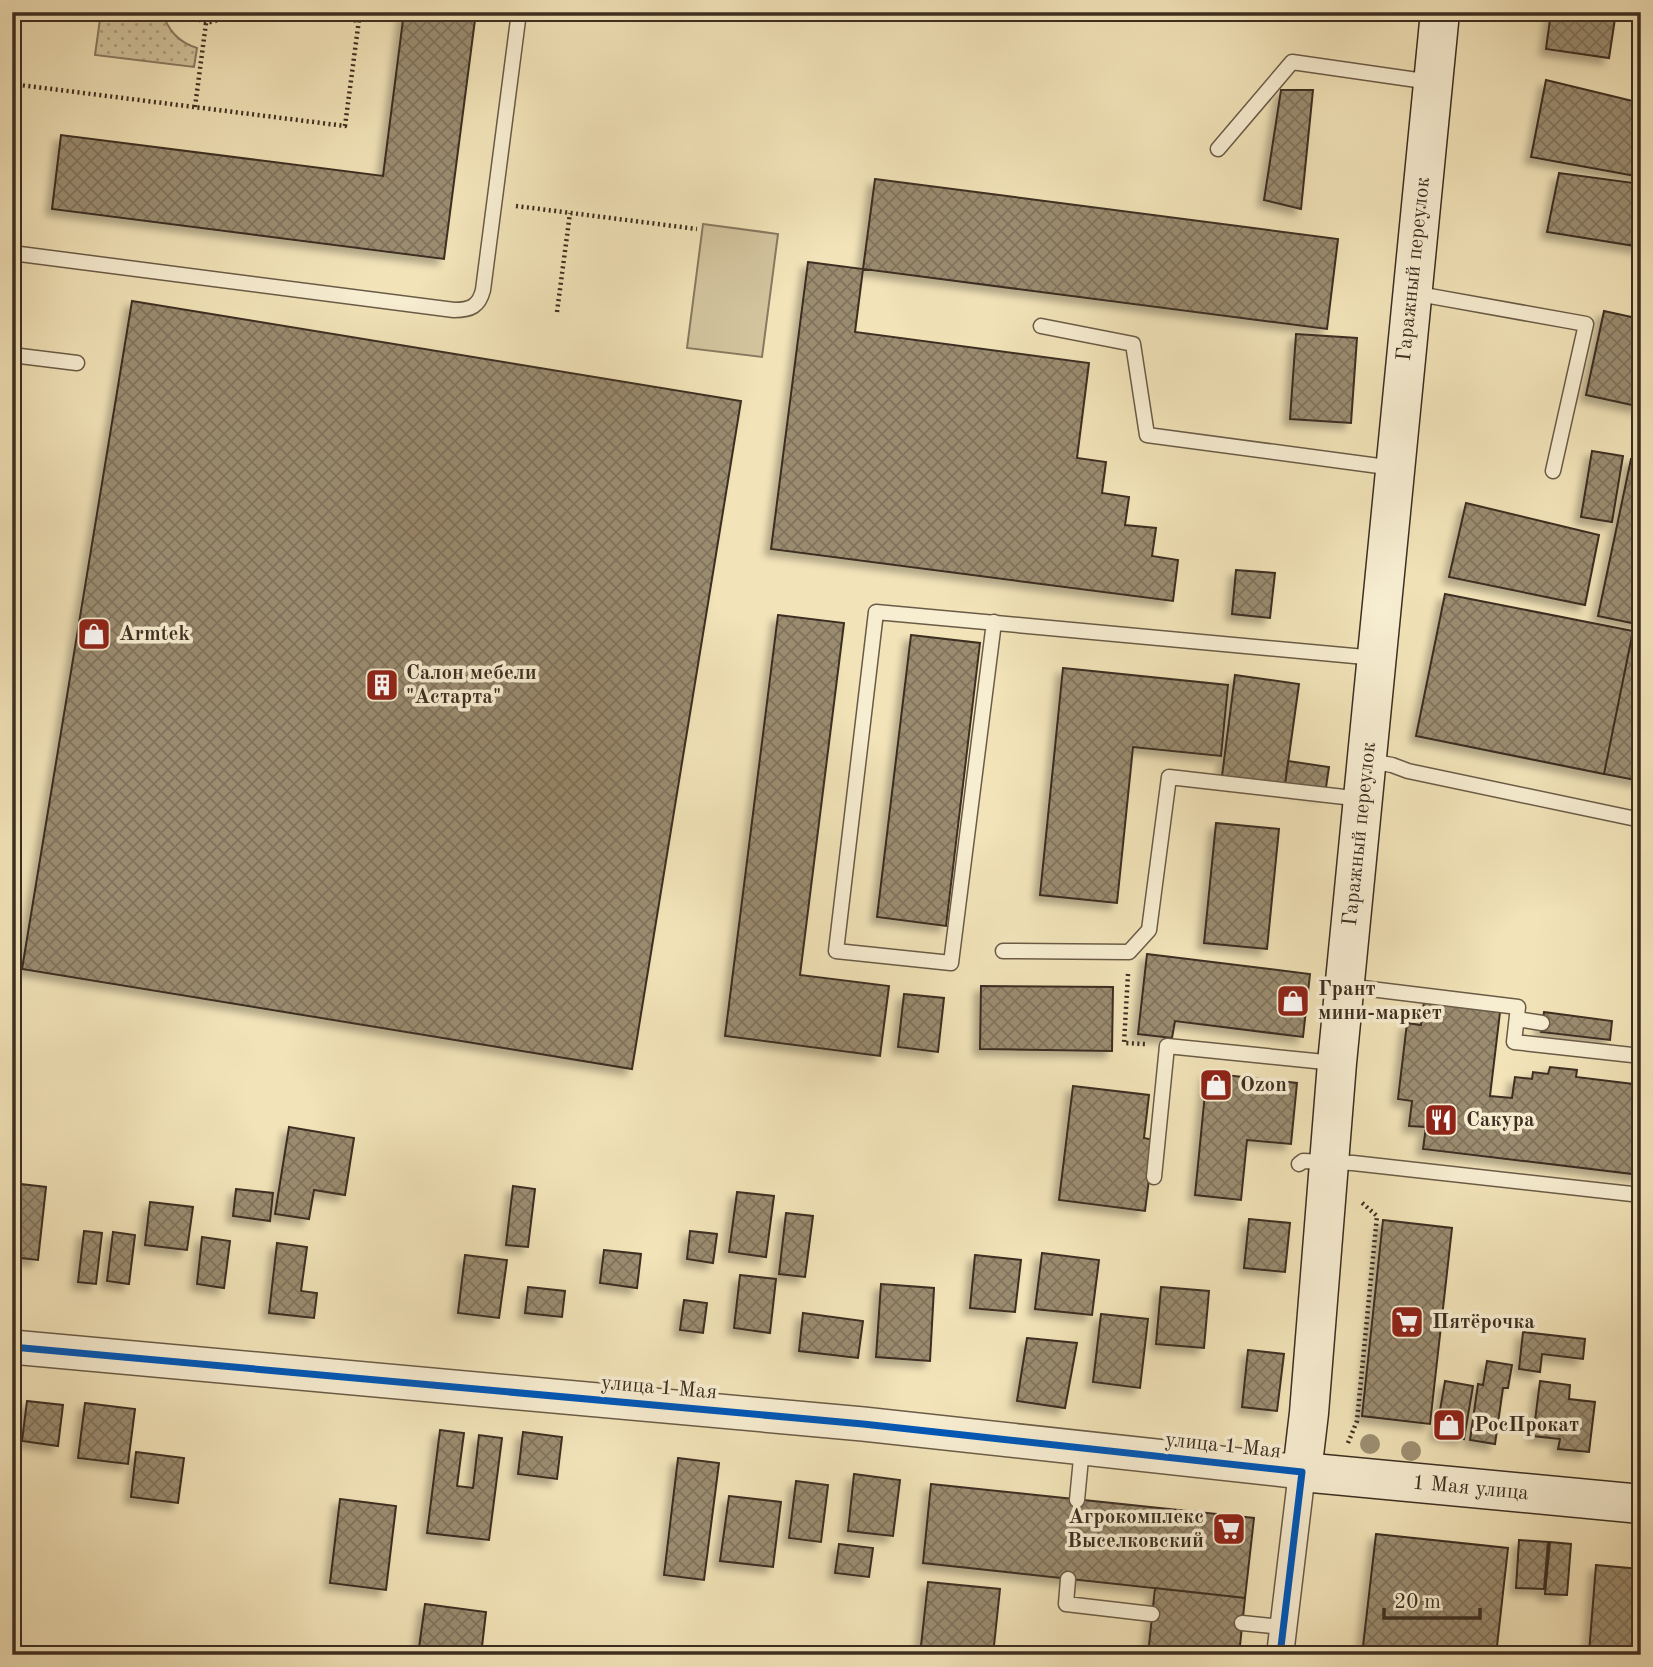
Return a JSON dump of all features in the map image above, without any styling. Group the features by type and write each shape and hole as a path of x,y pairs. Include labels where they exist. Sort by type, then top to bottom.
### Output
{"main road":[{"name":"Гаражный переулок","path":"1314,1473 1309,1413 1325,1209 1326,1163 1440,12"},
{"name":"1 Мая улица","path":"1314,1473 1641,1504"}],"street":[{"name":"улица 1 Мая","path":"12,1347 863,1424 1314,1473"},
{"name":"Гаражный переулок","path":"1280,1655 1283,1627 1314,1473"}],"lane":[{"path":"12,253 465,310 474,307 480,301 484,290 519,12"},
{"path":"1218,149 1292,62 1432,82"},
{"path":"1411,292 1586,324 1553,471"},
{"path":"1041,326 1133,344 1147,435 1395,468"},
{"path":"12,355 77,363"},
{"path":"994,622 951,963 836,951 876,612 994,622 1378,658"},
{"path":"1367,761 1641,820"},
{"path":"1003,951 1129,952 1149,930 1168,777 1363,799"},
{"path":"1345,986 1518,1007 1514,1042 1641,1056"},
{"path":"1517,1019 1542,1023"},
{"path":"1154,1177 1167,1046 1337,1063"},
{"path":"1326,1163 1641,1195"},
{"path":"1077,1500 1082,1448"},
{"path":"1068,1579 1066,1604 1153,1614"},
{"path":"1242,1623 1283,1627"}],"path":[{"path":"191,12 195,18 206,23 222,18 227,12"},
{"path":"294,12 359,21"},
{"path":"12,83 345,126 360,12"},
{"path":"195,107 206,23"},
{"path":"495,203 697,229"},
{"path":"558,313 570,212"},
{"path":"1129,952 1124,1043 1167,1046"},
{"path":"1326,1163 1350,1192 1377,1216 1357,1421 1353,1431 1346,1430"}],"shaded area":[{"path":"101,12 162,12 175,34 197,48 194,67 95,55"},
{"path":"703,224 778,234 762,357 687,348"}],"building":[{"path":"404,12 476,12 444,259 52,209 61,135 383,176"},
{"path":"1551,12 1616,12 1609,58 1546,49"},
{"path":"1546,80 1641,103 1641,177 1531,157"},
{"path":"1281,90 1313,90 1301,209 1264,200"},
{"path":"1559,173 1641,184 1641,247 1547,232"},
{"path":"875,179 1338,239 1327,329 863,269"},
{"path":"808,262 863,269 855,332 1089,363 1077,458 1106,462 1102,493 1129,497 1125,525 1156,528 1152,556 1178,560 1173,601 771,549"},
{"name":"Салон мебели \"Астарта\"","path":"132,301 741,401 632,1069 22,969"},
{"path":"1604,311 1641,319 1641,407 1586,395"},
{"path":"1296,334 1357,338 1351,423 1290,419"},
{"path":"1592,451 1623,456 1612,522 1581,517"},
{"path":"1631,459 1641,460 1641,625 1598,616"},
{"path":"1466,503 1599,535 1585,605 1449,577"},
{"path":"1236,570 1275,573 1270,618 1232,614"},
{"path":"1445,594 1633,631 1604,774 1416,736"},
{"path":"778,615 844,623 800,975 889,986 880,1056 725,1036"},
{"path":"1633,631 1641,633 1641,781 1604,774"},
{"path":"911,635 980,643 946,926 877,917"},
{"path":"1063,668 1228,685 1221,756 1133,747 1117,903 1040,895"},
{"path":"1235,675 1299,684 1285,785 1222,776"},
{"path":"1288,761 1329,767 1325,794 1285,785"},
{"path":"1216,823 1279,829 1267,949 1204,943"},
{"path":"1147,954 1310,974 1303,1037 1175,1021 1172,1038 1138,1034"},
{"path":"981,986 1113,987 1112,1051 980,1049"},
{"path":"904,994 944,998 938,1052 898,1047"},
{"path":"1424,1002 1500,1012 1490,1096 1512,1098 1515,1077 1532,1079 1533,1072 1548,1074 1550,1067 1577,1070 1576,1077 1641,1085 1641,1175 1423,1149 1426,1127 1409,1126 1412,1101 1398,1099 1407,1023 1421,1025"},
{"path":"1544,1012 1612,1021 1610,1040 1541,1032"},
{"path":"1207,1073 1297,1083 1291,1144 1247,1140 1241,1200 1195,1195"},
{"path":"1073,1086 1149,1095 1144,1138 1154,1140 1145,1211 1059,1200"},
{"path":"289,1127 354,1138 345,1195 314,1190 309,1219 275,1214"},
{"path":"12,1183 46,1187 38,1260 12,1257"},
{"path":"513,1186 535,1189 528,1247 506,1245"},
{"path":"236,1189 273,1193 270,1221 233,1216"},
{"path":"737,1192 774,1196 766,1257 729,1252"},
{"path":"150,1202 193,1207 187,1250 145,1245"},
{"path":"786,1213 813,1216 805,1277 779,1274"},
{"path":"1249,1219 1290,1223 1285,1272 1244,1268"},
{"name":"Пятёрочка","path":"1383,1220 1452,1228 1430,1424 1362,1416"},
{"path":"84,1231 102,1233 96,1284 78,1282"},
{"path":"690,1231 717,1234 713,1263 687,1259"},
{"path":"113,1232 135,1235 129,1284 107,1281"},
{"path":"202,1237 230,1241 224,1288 197,1284"},
{"path":"277,1243 307,1247 301,1291 317,1293 314,1318 269,1313"},
{"path":"604,1250 641,1254 637,1288 600,1283"},
{"path":"1042,1253 1099,1260 1092,1315 1035,1309"},
{"path":"465,1255 507,1260 499,1318 458,1313"},
{"path":"975,1255 1021,1260 1015,1312 970,1308"},
{"path":"740,1275 776,1279 770,1333 734,1328"},
{"path":"881,1284 934,1288 930,1361 876,1357"},
{"path":"528,1287 565,1291 562,1317 525,1313"},
{"path":"1161,1287 1209,1291 1204,1348 1156,1344"},
{"path":"684,1300 707,1303 703,1333 680,1330"},
{"path":"803,1313 863,1321 858,1358 799,1351"},
{"path":"1101,1314 1148,1319 1140,1388 1093,1382"},
{"path":"1523,1332 1585,1339 1583,1359 1542,1354 1540,1372 1519,1369"},
{"path":"1027,1338 1077,1343 1065,1408 1017,1401"},
{"path":"1248,1350 1284,1354 1277,1411 1242,1407"},
{"path":"1487,1361 1512,1365 1508,1388 1503,1388 1495,1444 1470,1440 1478,1384 1483,1385"},
{"path":"1445,1381 1473,1386 1464,1439 1436,1434"},
{"path":"1540,1381 1570,1385 1569,1399 1595,1402 1589,1452 1558,1449 1560,1439 1533,1436"},
{"path":"27,1401 63,1405 58,1446 22,1441"},
{"path":"85,1403 135,1409 128,1464 78,1458"},
{"path":"440,1430 464,1433 457,1486 473,1488 479,1435 502,1438 489,1540 427,1533"},
{"path":"523,1432 562,1437 557,1479 518,1474"},
{"path":"136,1452 184,1458 178,1503 131,1497"},
{"path":"678,1458 719,1463 704,1580 664,1575"},
{"path":"854,1474 900,1480 893,1536 848,1531"},
{"path":"796,1481 828,1485 821,1542 789,1538"},
{"path":"931,1484 1254,1518 1245,1598 923,1563"},
{"path":"729,1496 781,1502 773,1567 720,1561"},
{"path":"340,1499 396,1506 386,1590 330,1583"},
{"path":"1376,1534 1508,1548 1496,1655 1362,1655"},
{"path":"1519,1540 1548,1542 1544,1589 1516,1588"},
{"path":"1550,1542 1571,1544 1567,1595 1545,1594"},
{"path":"839,1544 873,1548 869,1577 835,1573"},
{"path":"1596,1565 1640,1569 1633,1655 1589,1653"},
{"path":"928,1582 1000,1589 993,1655 920,1655"},
{"path":"1155,1588 1245,1598 1239,1655 1148,1655"},
{"path":"425,1604 486,1612 481,1655 418,1655"}],"cycle path":[{"path":"12,1347 863,1424 1302,1472 1280,1655"}],"place":[{"name":"Armtek","path":"94,634"},
{"name":"Салон мебели \"Астарта\"","path":"382,685"},
{"name":"Грант мини-маркет","path":"1293,1001"},
{"name":"Ozon","path":"1216,1085"},
{"name":"Сакура","path":"1441,1120"},
{"name":"Пятёрочка","path":"1407,1322"},
{"name":"РосПрокат","path":"1449,1425"},
{"name":"Агрокомплекс Выселковский","path":"1229,1529"}]}
